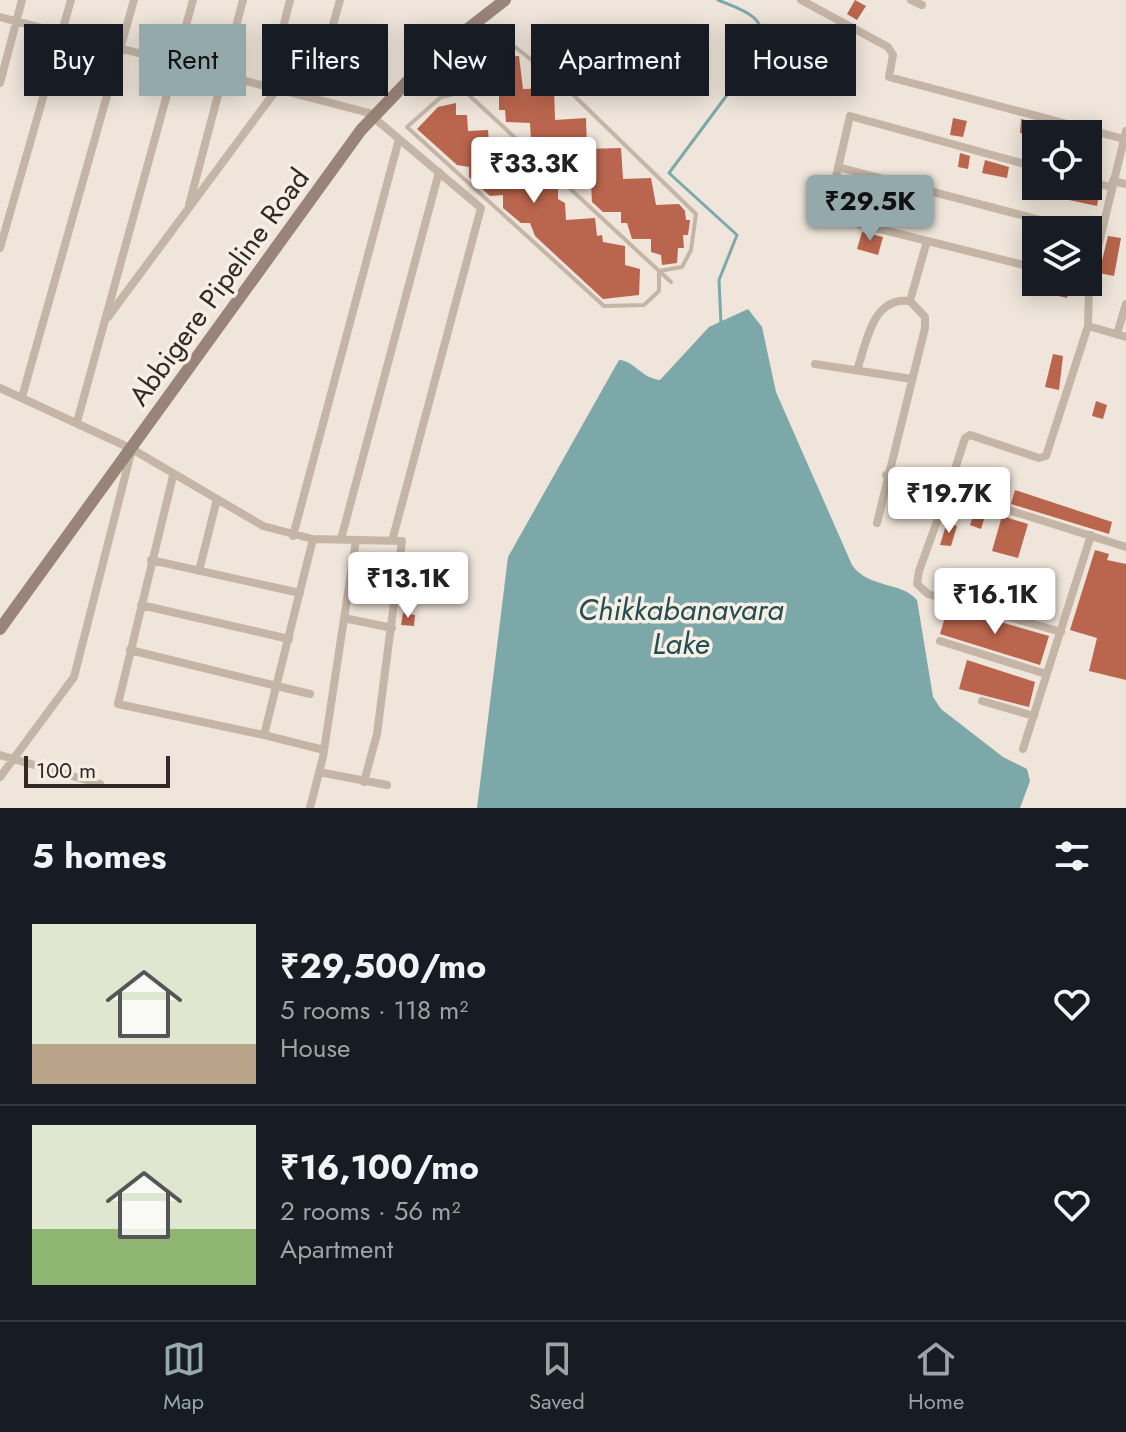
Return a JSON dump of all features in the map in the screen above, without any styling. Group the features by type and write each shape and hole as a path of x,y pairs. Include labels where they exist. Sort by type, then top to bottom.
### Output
{"main road":[{"name":"Abbigere Pipeline Road","path":"474,24 505,0"},
{"name":"Abbigere Pipeline Road","path":"0,629 375,116 404,85"}],"street":[{"path":"0,83 22,0"},
{"path":"64,24 71,0"},
{"path":"123,38 134,0"},
{"path":"187,24 193,0"},
{"path":"236,24 243,0"},
{"path":"285,24 290,0"},
{"path":"333,24 340,0"},
{"path":"801,0 888,47 893,55 889,77 1125,135 1102,224"},
{"path":"911,0 922,5"},
{"path":"0,17 28,24"},
{"path":"0,248 44,96"},
{"path":"22,397 107,96"},
{"path":"77,422 167,96"},
{"path":"188,210 217,96"},
{"path":"105,321 188,210 266,96"},
{"path":"301,96 375,116 481,208 392,541"},
{"path":"1022,163 850,116 827,216 1022,265"},
{"path":"293,536 399,139"},
{"path":"838,167 1025,216"},
{"path":"341,539 439,172"},
{"path":"1102,183 1126,184"},
{"path":"910,301 927,241"},
{"path":"1061,632 928,594 917,584 965,438 970,435 1039,458 1046,456 1088,326 1089,296"},
{"path":"857,370 878,311 887,305 910,301"},
{"path":"877,523 925,317 910,301"},
{"path":"1088,326 1122,336 1126,304"},
{"path":"815,364 912,379"},
{"path":"0,388 132,449 173,476 263,526 313,539 402,541 377,734 364,782"},
{"path":"0,777 74,677 132,449"},
{"path":"886,475 948,491 1126,547"},
{"path":"173,476 118,704 324,750"},
{"path":"199,571 217,499"},
{"path":"1023,749 1091,535"},
{"path":"264,735 313,539"},
{"path":"310,808 324,750 356,540"},
{"path":"151,560 300,593"},
{"path":"141,605 289,639"},
{"path":"344,618 392,628"},
{"path":"940,641 1046,674"},
{"path":"130,650 310,694"},
{"path":"982,701 1034,716"},
{"path":"0,755 100,784"},
{"path":"319,772 387,785"}],"lane":[{"path":"515,47 561,83 696,214 691,250 682,267 659,271"},
{"path":"445,96 407,127 604,306 644,305 659,291 659,271"},
{"path":"466,96 671,282"}],"water":[{"name":"Chikkabanavara Lake","path":"748,309 762,327 776,392 852,565 867,578 902,590 917,600 933,697 941,709 1003,757 1027,769 1030,781 1020,808 477,808 508,557 619,360 660,380 709,327"}],"building":[{"path":"855,0 866,6 857,20 847,14"},
{"path":"515,56 519,56 523,89 531,89 531,96 554,96 555,120 586,118 587,149 621,148 623,179 651,178 656,205 679,204 685,211 686,220 690,220 688,235 683,235 684,248 678,248 677,263 662,265 661,255 651,252 651,239 632,239 627,223 621,223 621,212 603,212 592,202 591,184 574,184 573,170 567,170 566,153 539,153 538,139 531,140 530,123 506,122 505,110 499,110 499,96 515,96"},
{"path":"456,103 456,115 467,115 468,131 488,130 489,143 497,143 498,159 523,158 524,171 533,170 534,187 558,186 558,199 565,203 566,220 595,218 597,236 602,235 603,242 625,246 625,265 640,269 639,295 603,299 535,236 530,223 521,223 503,208 503,195 490,196 469,177 469,167 457,165 417,129 438,107"},
{"path":"953,118 967,121 963,137 950,135"},
{"path":"960,153 970,156 968,169 958,167"},
{"path":"985,160 1009,167 1007,178 982,173"},
{"path":"1069,200 1098,200 1097,206"},
{"path":"862,232 883,237 878,255 857,249"},
{"path":"1108,236 1121,238 1114,276 1102,274"},
{"path":"1053,354 1063,356 1059,390 1045,387"},
{"path":"1096,401 1107,405 1103,419 1092,416"},
{"path":"1015,490 1112,522 1109,534 1011,504"},
{"path":"976,507 987,510 981,529 970,525"},
{"path":"1002,516 1028,524 1018,558 992,551"},
{"path":"947,522 957,526 951,546 940,545"},
{"path":"1095,550 1109,554 1107,560 1126,564 1126,680 1089,671 1097,638 1070,630"},
{"path":"966,584 978,587 975,596 963,593"},
{"path":"948,607 1049,636 1040,665 940,634"},
{"path":"403,613 415,615 414,626 401,625"},
{"path":"967,660 1035,682 1029,707 959,689"}],"waterway":[{"path":"718,0 744,11 757,21 763,37 762,48 669,173 737,235 719,280 721,324"}]}
